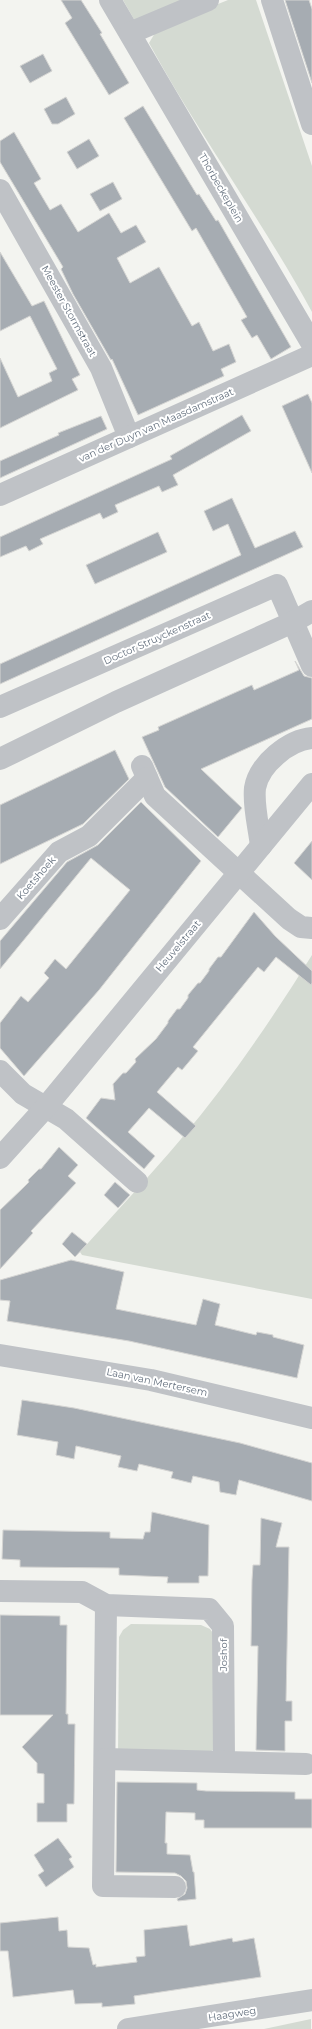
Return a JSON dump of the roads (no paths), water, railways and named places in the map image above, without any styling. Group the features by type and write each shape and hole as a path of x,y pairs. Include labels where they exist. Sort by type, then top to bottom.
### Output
{"street":[{"name":"Thorbeckeplein","path":"110,0 312,344"},
{"path":"130,32 208,0"},
{"path":"272,0 312,124"},
{"name":"Meester Stormstraat","path":"0,190 101,368 129,437"},
{"name":"van der Duyn van Maasdamstraat","path":"0,495 312,355"},
{"name":"Doctor Struyckenstraat","path":"0,707 277,585 303,621"},
{"path":"0,758 116,702 303,621 312,611"},
{"path":"303,621 312,666"},
{"path":"261,846 255,798 259,778 270,762 282,751 301,740 312,738"},
{"name":"Koetshoek","path":"0,919 59,852 89,836 144,772 155,796 289,919 301,927 312,928"},
{"name":"Heuvelstraat","path":"0,1158 45,1108 312,784"},
{"path":"0,1071 23,1094 66,1119 137,1182"},
{"name":"Laan van Mertersem","path":"0,1355 151,1380 312,1418"},
{"name":"Joshof","path":"0,1591 82,1592 106,1605 209,1609 223,1626 224,1761"},
{"path":"106,1605 103,1886 175,1887"},
{"path":"105,1760 224,1761 306,1764"},
{"name":"Haagweg","path":"128,2029 312,2000"}]}
